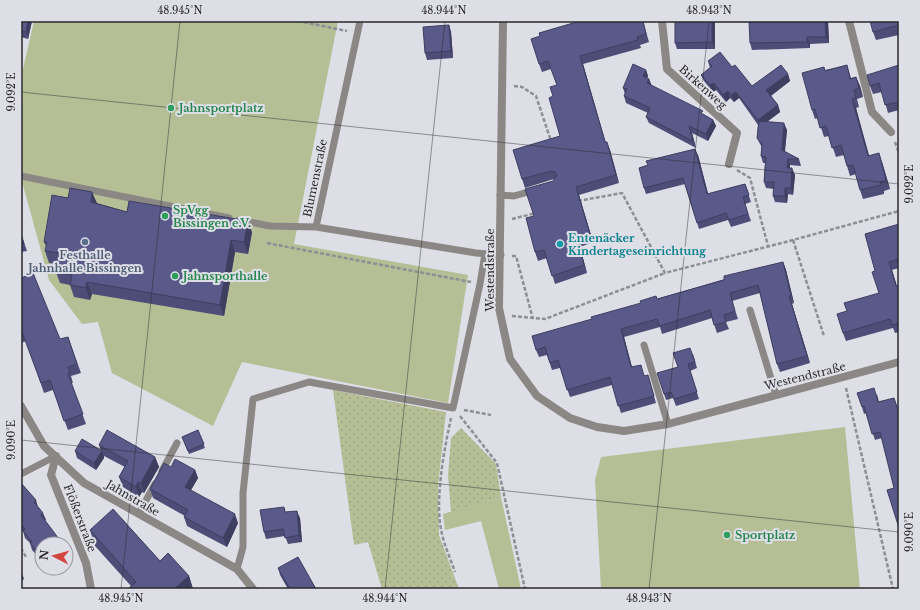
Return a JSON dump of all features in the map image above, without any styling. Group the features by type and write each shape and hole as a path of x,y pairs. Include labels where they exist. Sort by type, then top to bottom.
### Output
{"street":[{"name":"Westendstraße","path":"503,21 501,84 500,314 510,359 537,396 570,418 597,427 624,431 668,424 899,364"},
{"name":"Birkenweg","path":"662,21 667,69 737,133 729,164"},
{"path":"849,21 872,112 891,132"},
{"name":"Jahnstraße","path":"21,406 44,446 84,483 237,569 253,589"},
{"name":"Flößerstraße","path":"56,456 51,475 86,563 91,589"}],"lane":[{"name":"Blumenstraße","path":"360,21 316,227 485,254 501,255"},
{"path":"21,176 270,226 316,227"},
{"path":"500,195 514,196 541,188"},
{"path":"237,569 243,547 243,493 253,399 309,382 453,408 480,284 485,254"},
{"path":"750,310 776,395"},
{"path":"644,346 668,424"},
{"path":"139,513 177,443"},
{"path":"21,474 56,456"}],"path":[{"path":"298,21 357,33"},
{"path":"501,84 522,87 536,96 552,146"},
{"path":"729,164 750,178 768,246"},
{"path":"577,201 622,193 665,273"},
{"path":"500,314 533,319 545,319 665,273 899,211"},
{"path":"500,218 518,218 540,212"},
{"path":"793,240 824,336"},
{"path":"267,243 480,284"},
{"path":"501,255 516,256 533,319"},
{"path":"844,378 893,589"},
{"path":"453,408 491,415"},
{"path":"453,408 445,443 440,513 442,534 455,572"},
{"path":"453,408 497,463 525,589"},
{"path":"21,548 26,557"}],"green space":[{"name":"SpVgg Bissingen e.V.","path":"34,21 338,21 294,244 468,275 448,403 242,362 213,426 112,373 98,322 82,324 49,280 21,176 23,69"},
{"path":"333,390 446,412 438,486 439,535 459,589 382,589 368,542 354,545"},
{"name":"Sportplatz","path":"845,427 860,589 601,589 595,480 601,457"},
{"path":"461,428 496,464 501,497 451,512 448,475 451,438"},
{"path":"501,497 521,589 499,589 481,521 445,530 443,514"}],"building":[{"path":"21,21 28,21 26,32 21,31"},
{"path":"580,21 643,21 646,34 637,37 638,40 580,56 616,175 576,187 590,234 577,239 584,265 552,276 544,250 535,252 526,218 534,216 525,189 553,181 557,175 555,172 551,171 522,179 513,150 560,136 549,98 553,96 550,87 557,85 548,61 539,64 531,39 540,36 539,33"},
{"path":"675,21 712,21 712,42 675,43"},
{"path":"749,21 825,21 826,37 807,37 807,42 750,43"},
{"path":"870,21 899,21 899,25 873,32"},
{"path":"449,25 451,51 425,53 423,27"},
{"path":"720,52 732,67 735,65 752,86 781,65 788,74 766,90 778,105 758,120 736,92 731,95 728,91 723,95 714,83 710,85 701,75 712,66 708,61"},
{"path":"633,64 646,70 643,76 649,79 647,83 703,111 701,113 713,120 706,134 689,126 693,141 646,117 650,108 624,96 627,89 623,88"},
{"path":"847,65 850,79 856,77 859,88 854,90 856,98 852,99 868,156 879,153 886,180 880,182 881,185 860,190 853,165 847,166 841,145 832,148 826,126 820,128 815,109 812,110 802,73 824,67 825,71"},
{"path":"899,65 899,102 885,105 879,83 870,86 867,75"},
{"path":"759,121 784,123 782,150 799,159 788,159 787,168 792,168 791,188 785,188 785,196 773,196 774,182 764,182 766,157 761,156 762,144 757,138"},
{"path":"695,149 707,194 745,184 749,195 743,197 748,214 729,220 726,213 697,223 683,178 644,188 639,168 648,165 646,161"},
{"path":"70,188 92,192 91,202 127,212 129,201 248,221 244,242 231,240 220,305 87,282 86,288 70,285 72,275 56,272 59,253 45,251 47,242 44,242 52,195 68,198"},
{"path":"899,224 899,259 889,262 896,286 899,286 899,323 892,325 890,319 843,333 837,314 847,311 844,303 879,293 872,272 875,271 865,234"},
{"path":"21,234 24,244 21,245"},
{"path":"783,262 791,296 789,296 807,356 777,364 758,285 730,293 735,311 724,315 726,322 714,325 710,310 660,326 657,319 621,329 631,367 641,365 644,376 648,375 654,396 618,406 610,377 567,390 558,360 550,363 545,347 536,350 532,336 592,319 591,317 641,303 640,301 656,296 657,299 724,280 724,276"},
{"path":"33,273 60,339 68,337 77,364 68,367 70,373 68,374 83,414 64,421 50,380 41,383 22,332 21,333 21,278"},
{"path":"690,348 695,362 688,364 697,392 674,399 671,392 664,394 657,373 678,367 673,353"},
{"path":"874,388 878,402 894,398 899,413 899,528 887,490 894,488 880,432 872,434 864,406 862,407 857,393"},
{"path":"107,430 155,457 141,483 138,482 136,487 119,477 128,461 99,445"},
{"path":"198,430 204,444 188,451 182,437"},
{"path":"82,439 102,451 94,463 75,451"},
{"path":"175,459 195,470 185,487 235,514 223,538 184,517 188,510 150,489 164,463 171,467"},
{"path":"21,483 36,500 34,502 43,513 41,515 57,536 34,536 34,548 30,543 32,542 23,531 25,529 21,525"},
{"path":"284,507 285,512 297,511 299,535 285,538 283,529 264,532 260,510"},
{"path":"113,509 160,561 168,553 189,576 174,589 128,589 136,582 90,530"},
{"path":"298,557 316,589 290,589 278,568"}],"place":[{"name":"Jahnsportplatz","path":"171,108"},
{"name":"SpVgg Bissingen e.V.","path":"165,216"},
{"name":"Festhalle Jahnhalle Bissingen","path":"85,242"},
{"name":"Entenäcker Kindertageseinrichtung","path":"560,244"},
{"name":"Jahnsporthalle","path":"175,276"},
{"name":"Sportplatz","path":"727,535"}]}
